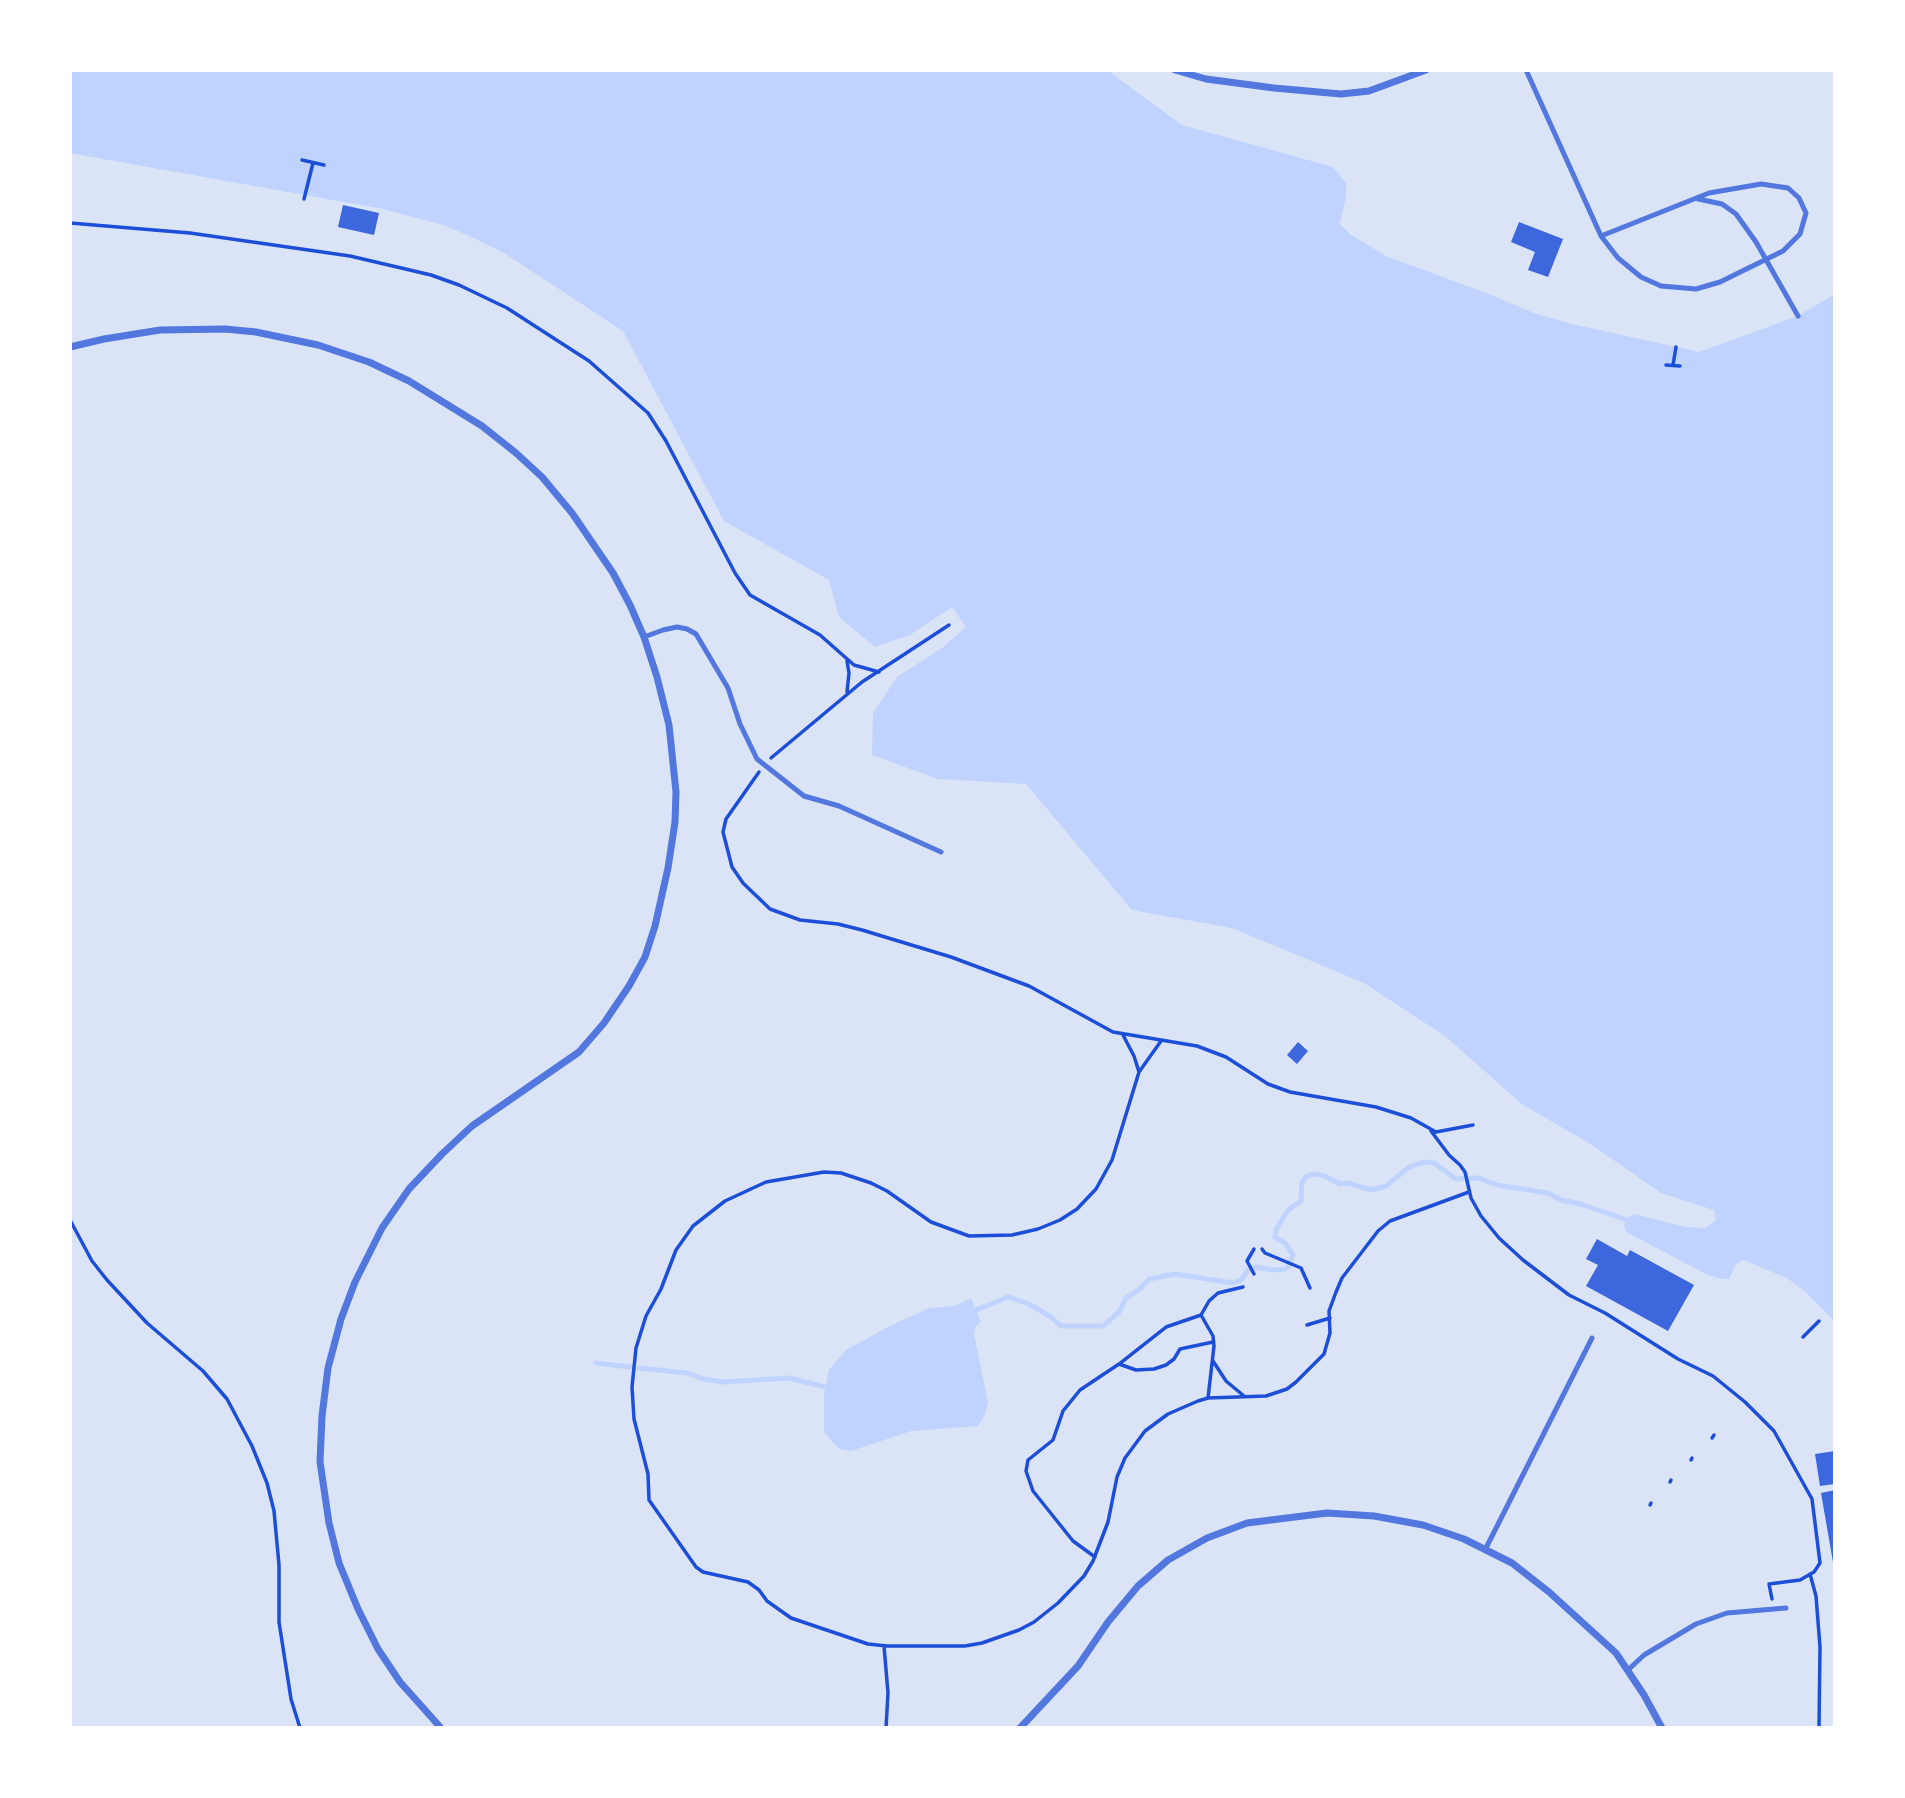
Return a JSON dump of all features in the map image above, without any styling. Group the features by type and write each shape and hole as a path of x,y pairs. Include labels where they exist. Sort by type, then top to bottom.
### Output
{"street":[{"path":"1175,70 1206,79 1341,94 1369,91 1426,70"},
{"path":"70,347 160,330 225,329 256,332 318,345 369,362 409,381 482,426 542,477 572,513 613,573 644,637 669,725 676,792 675,822 668,868 645,957 604,1023 579,1052 472,1126 409,1189 382,1228 355,1282 341,1319 328,1368 320,1462 338,1563 378,1648 400,1682 441,1728"},
{"path":"1020,1728 1078,1666 1108,1622 1138,1586 1168,1560 1207,1538 1247,1523 1328,1513 1374,1516 1423,1525 1464,1539 1512,1563 1549,1592 1616,1653 1662,1728"}],"lane":[{"path":"1526,70 1601,236 1618,258 1641,277 1661,286 1696,289 1720,282 1783,251 1800,234 1806,213 1799,198 1787,188 1761,184 1709,193 1601,236"},
{"path":"1696,198 1722,204 1736,214 1798,316"},
{"path":"644,637 663,629 677,627 696,634 728,688 745,736 757,759 804,796 839,806 941,852"},
{"path":"1485,1550 1592,1338"},
{"path":"1628,1670 1644,1655 1696,1623 1727,1613 1786,1608"}],"path":[{"path":"302,160 324,165"},
{"path":"304,200 313,163"},
{"path":"70,223 190,233 350,256 430,275 507,307 589,361 648,413 666,441 743,587 758,601 820,635 847,661 879,672"},
{"path":"1674,365 1676,347"},
{"path":"1666,365 1680,366"},
{"path":"769,759 846,694 949,625"},
{"path":"846,694 849,673 847,661"},
{"path":"757,775 726,820 723,832 732,867 743,883 770,909 800,920 838,924 862,930 950,957 1029,986 1123,1035 1197,1046 1213,1052 1268,1084 1290,1092 1376,1107 1410,1118 1436,1132 1473,1125"},
{"path":"1123,1035 1139,1072"},
{"path":"1161,1041 1139,1072 1128,1114 1105,1175 1086,1202 1060,1220 1038,1230 1012,1235 969,1236 931,1222 887,1191 855,1177 824,1172 766,1182 725,1201 692,1226 676,1250 661,1289 646,1316 636,1348 634,1419 648,1474 649,1500 696,1567 703,1572 748,1582 759,1590 767,1601 791,1618 846,1637 884,1646 965,1646 1019,1630 1058,1603 1084,1576 1095,1557 1108,1522 1117,1477 1125,1458 1154,1423 1176,1410 1208,1398 1246,1398 1287,1389 1304,1376 1324,1354 1330,1333 1331,1302 1342,1278 1384,1225 1469,1192"},
{"path":"1431,1130 1465,1172 1469,1192 1490,1228 1508,1247 1569,1295 1605,1313 1678,1359 1713,1376 1745,1402 1774,1432 1812,1499 1820,1563 1800,1580 1769,1584 1773,1608"},
{"path":"70,1220 92,1261 107,1280 147,1323 202,1371 228,1399 252,1446 267,1483 274,1511 279,1565 279,1622 291,1699 300,1728"},
{"path":"1254,1249 1247,1261 1254,1274"},
{"path":"1262,1249 1265,1253 1294,1264 1305,1273 1310,1288"},
{"path":"1095,1557 1083,1550 1062,1528 1033,1491 1026,1471 1028,1460 1053,1440 1063,1410 1080,1390 1166,1327 1201,1315 1209,1301 1218,1293 1243,1287"},
{"path":"1201,1315 1213,1336 1208,1398"},
{"path":"1307,1325 1330,1318"},
{"path":"1804,1337 1819,1321"},
{"path":"1119,1364 1136,1370 1154,1369 1174,1359 1180,1349 1213,1342"},
{"path":"1213,1361 1226,1381 1246,1398"},
{"path":"1810,1574 1816,1596 1820,1647 1819,1728"},
{"path":"884,1646 888,1683 886,1728"}],"shaded area":[{"path":"70,70 1835,70 1835,1728 70,1728"}],"water":[{"path":"70,70 1107,70 1182,125 1333,167 1346,183 1340,224 1351,235 1386,256 1534,313 1699,352 1798,316 1835,294 1835,1322 1807,1293 1787,1278 1743,1260 1736,1264 1729,1279 1708,1275 1626,1232 1624,1225 1627,1218 1634,1214 1685,1227 1705,1228 1716,1220 1714,1210 1661,1193 1589,1143 1523,1105 1445,1036 1364,983 1232,928 1132,910 1026,784 938,779 872,755 873,713 897,677 942,648 966,627 952,607 910,635 875,647 839,617 829,580 724,521 623,331 504,253 443,225 383,209 70,153"},
{"path":"971,1298 981,1322 976,1326 974,1334 988,1402 985,1415 978,1426 911,1431 851,1451 839,1449 824,1432 824,1395 829,1370 846,1350 929,1308 955,1306"}],"building":[{"path":"343,205 379,213 374,235 338,227"},
{"path":"1519,222 1563,239 1548,277 1528,270 1535,252 1511,242"},
{"path":"1298,1042 1308,1051 1297,1064 1287,1055"},
{"path":"1597,1239 1627,1256 1630,1250 1694,1285 1668,1331 1586,1286 1598,1265 1586,1259"},
{"path":"1835,1451 1835,1484 1820,1486 1815,1454"},
{"path":"1835,1490 1835,1568 1834,1568 1821,1493"}],"waterway":[{"path":"976,1310 1008,1297 1029,1304 1061,1326 1103,1326 1119,1312 1126,1298 1139,1290 1149,1279 1175,1274 1233,1283 1241,1280 1248,1270 1256,1267 1285,1269 1293,1255 1285,1243 1275,1237 1276,1230 1288,1210 1301,1201 1302,1182 1307,1176 1314,1174 1340,1184 1348,1183 1371,1190 1386,1186 1417,1164 1434,1163 1456,1179 1479,1178 1497,1185 1548,1193 1561,1200 1627,1220"},
{"path":"596,1363 630,1367"},
{"path":"639,1368 687,1373 723,1382 789,1378 826,1387"}]}
